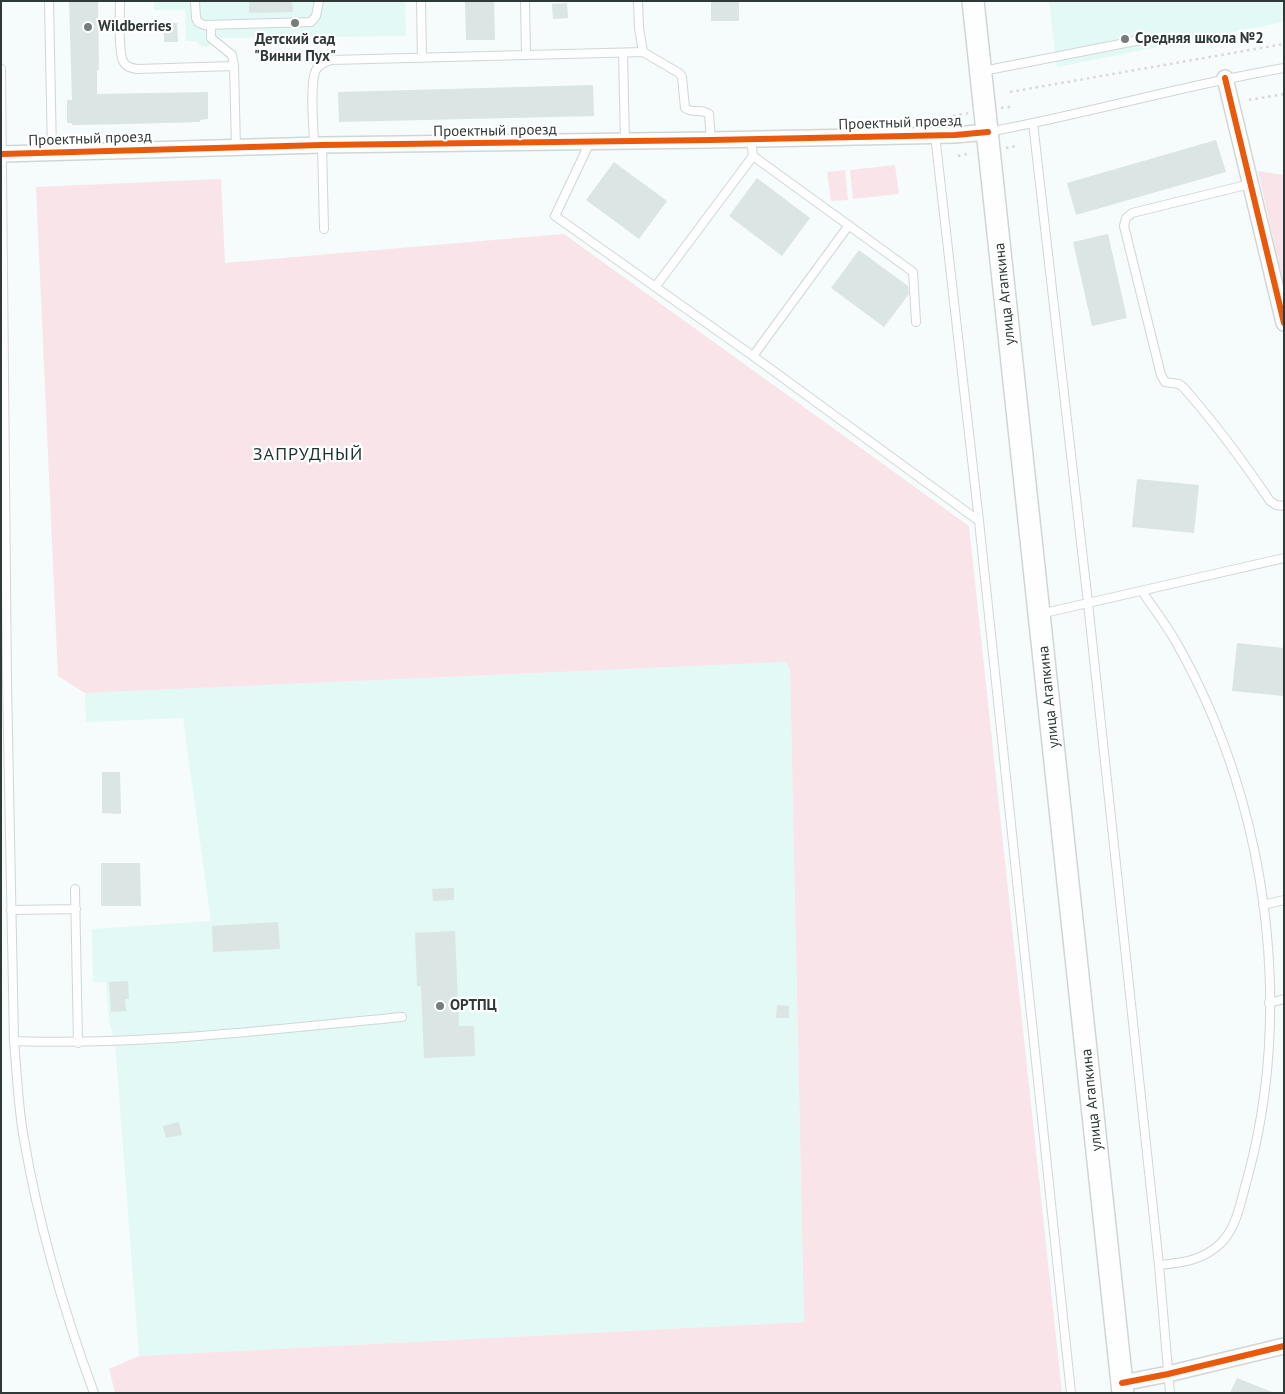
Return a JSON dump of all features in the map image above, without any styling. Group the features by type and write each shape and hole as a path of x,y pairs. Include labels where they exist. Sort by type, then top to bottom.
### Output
{"main road":[{"name":"улица Агапкина","path":"973,1 1123,1388"}],"street":[{"path":"1225,78 1284,323"},
{"name":"Проектный проезд","path":"2,154 318,145 751,140 988,132"},
{"path":"1123,1388 1168,1374 1284,1346"}],"lane":[{"path":"49,1 52,153"},
{"path":"120,1 121,54 124,63 130,67 137,69 234,66"},
{"path":"195,1 196,18 204,26 311,22 316,16 318,1"},
{"path":"421,1 422,58"},
{"path":"524,1 526,55"},
{"path":"638,1 639,28 643,52"},
{"path":"211,25 211,38 232,55 234,66 236,148"},
{"path":"981,72 1151,38"},
{"path":"324,228 313,80 316,69 322,63 332,60 643,52 679,73 682,77 685,108 688,111 706,112 709,114 710,140"},
{"path":"624,53 625,142"},
{"name":"Проектный проезд","path":"988,132 1225,78 1284,68"},
{"path":"1,69 7,673 14,1041 24,1137 36,1204 53,1272 75,1343 94,1393"},
{"path":"1033,123 1088,603 1159,1265 1170,1393"},
{"path":"935,135 979,522 1071,1393"},
{"path":"656,286 753,156 751,140"},
{"path":"590,142 555,216 753,356 979,522"},
{"path":"753,156 913,272 916,322"},
{"path":"1250,184 1132,213 1126,218 1124,226 1160,375 1166,382 1179,384 1184,387 1232,446 1270,501 1276,505 1284,506"},
{"path":"753,356 849,225"},
{"path":"1040,614 1284,558"},
{"path":"1142,591 1175,641 1198,685 1218,730 1235,776 1248,824 1263,905 1269,971 1266,1070 1260,1118 1250,1167 1234,1224 1221,1243 1202,1256 1185,1262 1159,1265"},
{"path":"76,889 78,1043"},
{"path":"1263,905 1284,900"},
{"path":"12,910 76,909"},
{"path":"1269,1002 1284,999"},
{"path":"14,1041 78,1043 134,1040 402,1017"}],"path":[{"path":"1010,92 1284,44"},
{"path":"1249,100 1284,94"}],"shaded area":[{"name":"Детский сад \"Винни Пух\"","path":"154,1 405,1 406,36 214,38 208,47 202,47 196,41 186,41 185,10 154,10"},
{"name":"Средняя школа №2","path":"1049,1 1284,1 1284,22 1057,67"},
{"path":"895,165 899,194 853,199 850,170"},
{"path":"845,170 848,200 831,201 827,172"},
{"path":"1258,171 1284,175 1284,286"},
{"path":"221,179 225,263 564,234 969,526 1062,1393 115,1393 109,1369 139,1356 804,1322 790,669 786,662 85,693 58,676 36,187"},
{"path":"786,662 790,669 804,1322 139,1356 115,1042 109,1021 106,982 93,982 92,929 211,921 183,718 86,722 85,693"}],"building":[{"path":"69,1 98,1 99,70 97,70 97,94 208,92 208,119 200,120 200,122 72,125 72,123 67,123 67,100 72,100"},
{"path":"249,1 292,1 293,12 249,13"},
{"path":"465,1 494,1 495,40 466,40"},
{"path":"711,1 739,1 739,21 711,21"},
{"path":"567,3 568,18 553,19 552,4"},
{"path":"164,23 177,23 178,42 164,42"},
{"path":"593,85 594,116 339,122 338,92"},
{"path":"1216,140 1226,172 1076,215 1067,183"},
{"path":"614,162 667,201 639,239 586,200"},
{"path":"757,178 810,218 782,256 729,216"},
{"path":"1108,234 1127,318 1092,326 1073,242"},
{"path":"859,250 908,286 909,294 884,327 831,288"},
{"path":"1137,479 1199,485 1194,533 1132,527"},
{"path":"1237,643 1284,648 1284,696 1232,691"},
{"path":"102,772 120,772 121,814 102,813"},
{"path":"101,863 140,863 141,906 101,906"},
{"path":"454,888 454,900 433,901 432,889"},
{"path":"278,922 280,949 213,952 212,926"},
{"name":"ОРТПЦ","path":"455,931 459,1026 474,1026 475,1056 424,1058 421,986 417,986 415,933"},
{"path":"128,981 129,999 125,999 126,1011 111,1012 109,982"},
{"path":"777,1005 789,1006 789,1018 776,1018"},
{"path":"179,1122 182,1135 166,1138 163,1126"},
{"path":"1237,1378 1272,1392 1272,1393 1230,1393"}],"cycle path":[{"path":"1225,78 1284,323"},
{"path":"2,154 322,145 955,135 988,132"},
{"path":"1122,1383 1284,1346"}],"place":[{"name":"Детский сад \"Винни Пух\"","path":"295,23"},
{"name":"Wildberries","path":"88,27"},
{"name":"Средняя школа №2","path":"1125,39"},
{"name":"ОРТПЦ","path":"440,1006"}],"district":[{"name":"ЗАПРУДНЫЙ","path":"308,455"}]}
